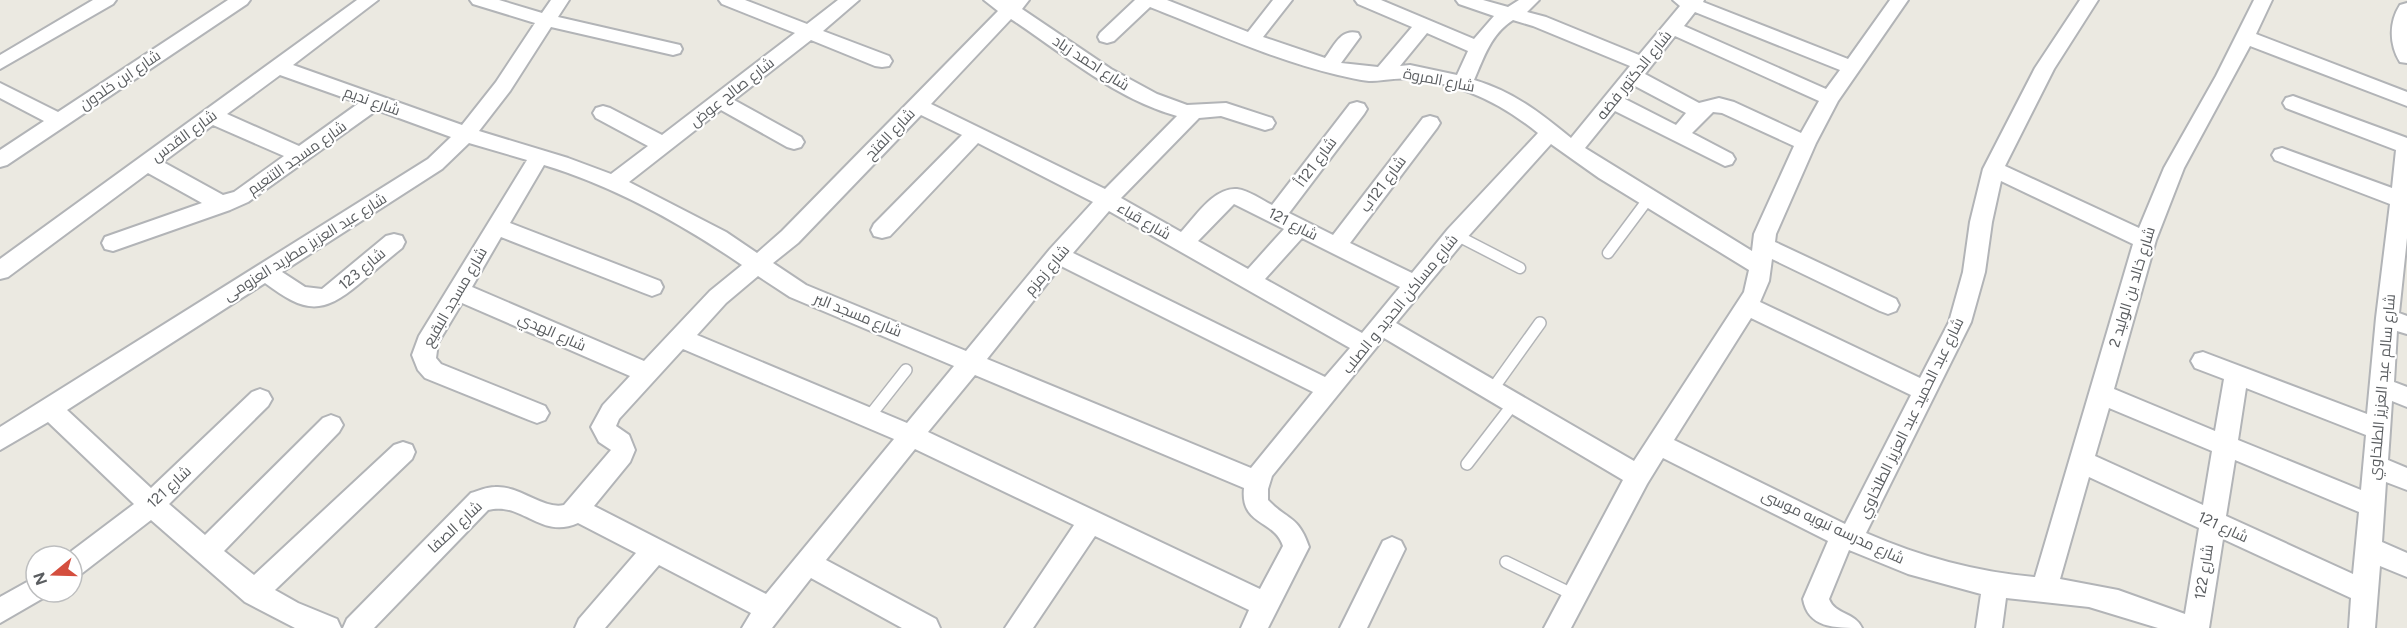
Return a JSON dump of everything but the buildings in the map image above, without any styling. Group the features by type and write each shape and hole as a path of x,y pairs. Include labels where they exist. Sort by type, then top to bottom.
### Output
{"street":[{"path":"0,63 107,0"},
{"name":"شارع ابن خلدون","path":"0,160 241,0"},
{"name":"شارع القدس","path":"0,271 369,0"},
{"path":"479,0 546,20 673,49"},
{"name":"شارع عبد العزيز مطريد العزومى","path":"0,440 410,182 435,164 467,135 487,110 560,0"},
{"path":"728,0 882,61"},
{"name":"شارع صالح عوض","path":"614,183 850,0"},
{"path":"1107,37 1148,0"},
{"name":"شارع المروة","path":"1148,0 1251,40 1329,66 1369,74 1410,72 1463,82 1506,99 1522,109 1572,150 1649,198 1762,256 1888,305"},
{"path":"1251,40 1283,0"},
{"path":"1364,0 1479,48"},
{"path":"1466,0 1487,8 1549,24 1638,70 1699,111"},
{"path":"1463,82 1479,48 1496,24 1530,0"},
{"path":"1557,628 1638,476 1754,294 1762,256 1806,143 1830,98 1899,0"},
{"name":"شارع عبد الحميد عبد العزيز الطلخاوي","path":"1849,628 1827,617 1817,607 1815,601 1817,591 1925,391 1960,321 1968,297 1986,193 1993,169 2044,68 2089,0"},
{"name":"شارع خالد بن الوليد 2","path":"2044,591 2145,240 2174,168 2264,0"},
{"path":"1689,1 1850,67"},
{"name":"شارع الدكتور فضه","path":"1572,150 1673,28 1689,1"},
{"name":"شارع الفتح","path":"576,509 623,450 620,442 604,431 604,421 718,297 790,237 918,106 1008,3"},
{"name":"شارع احمد زياد","path":"1008,3 1116,82 1161,104 1192,113 1224,110 1265,123"},
{"path":"2407,9 2400,35 2407,57"},
{"path":"1384,73 1424,25"},
{"path":"1673,28 1830,98"},
{"path":"1329,66 1351,37"},
{"path":"2245,37 2407,99"},
{"name":"شارع نديم","path":"278,67 467,135"},
{"path":"0,90 58,121"},
{"path":"1613,101 1725,159"},
{"name":"شارع مسجد التنعيم","path":"113,243 223,205 250,192 375,102"},
{"path":"721,102 794,142"},
{"path":"2293,103 2407,156"},
{"path":"1679,135 1705,106 1721,105 1806,143"},
{"name":"شارع قباء","path":"918,106 1107,200 1365,346"},
{"name":"شارع 121أ","path":"1276,215 1357,109"},
{"path":"603,113 664,145"},
{"name":"شارع زمزم","path":"762,618 1058,255 1107,200 1192,113"},
{"path":"212,116 302,155"},
{"name":"شارع 121ب","path":"1336,246 1430,123"},
{"name":"شارع مساكن الحديد و الصلب","path":"1257,482 1273,458 1456,235 1550,132"},
{"path":"882,230 975,134"},
{"name":"شارع مسجد البر","path":"467,135 539,156 614,183 718,238 757,265 806,294 1257,482"},
{"path":"2282,154 2401,200"},
{"name":"شارع مسجد البقيع","path":"537,413 433,371 426,365 423,357 424,347 539,156"},
{"name":"شارع سالم عبد العزيز الطلخاوي","path":"2362,628 2381,387 2397,321 2402,225 2401,200 2407,156"},
{"path":"148,163 223,205"},
{"path":"1993,169 2145,240"},
{"name":"شارع 121","path":"1183,243 1220,203 1231,196 1241,197 1415,285"},
{"path":"497,226 652,287"},
{"path":"1250,281 1299,227"},
{"name":"شارع 123","path":"267,272 305,298 320,300 335,292 394,242"},
{"path":"1058,255 1330,390"},
{"name":"شارع الهدي","path":"458,291 647,373"},
{"path":"1747,306 1925,391"},
{"path":"1382,326 1638,476"},
{"path":"680,338 912,436 1266,605"},
{"path":"2203,361 2378,429"},
{"name":"شارع 122","path":"2185,627 2212,522 2236,374"},
{"path":"2381,387 2407,397"},
{"path":"2100,394 2372,506"},
{"name":"شارع 121","path":"84,557 151,505 260,399"},
{"path":"49,408 151,505 254,593 294,615 328,628"},
{"path":"206,552 331,425"},
{"name":"شارع مدرسه نبويه موسى","path":"1658,444 1847,537 1898,559 1946,575 1995,586 2078,593 2185,627"},
{"path":"254,593 403,452"},
{"name":"شارع 121","path":"2080,461 2365,592"},
{"path":"2375,466 2407,479"},
{"path":"1254,628 1296,547 1294,536 1287,526 1264,514 1257,504 1254,493 1257,482"},
{"name":"شارع الصفا","path":"356,628 480,501 488,497 504,496 558,519 568,516 576,509"},
{"path":"576,509 655,550 762,618"},
{"path":"1018,628 1091,521"},
{"path":"1353,628 1392,549"},
{"path":"2368,549 2407,565"},
{"path":"588,628 655,550"},
{"path":"808,562 927,628"},
{"path":"1989,628 1995,586"},
{"path":"0,611 24,596"}],"lane":[{"path":"1608,253 1649,198"},
{"path":"1456,235 1520,268"},
{"path":"1492,390 1540,323"},
{"path":"869,417 906,370"},
{"path":"1467,464 1514,403"},
{"path":"1506,562 1574,595"}]}
